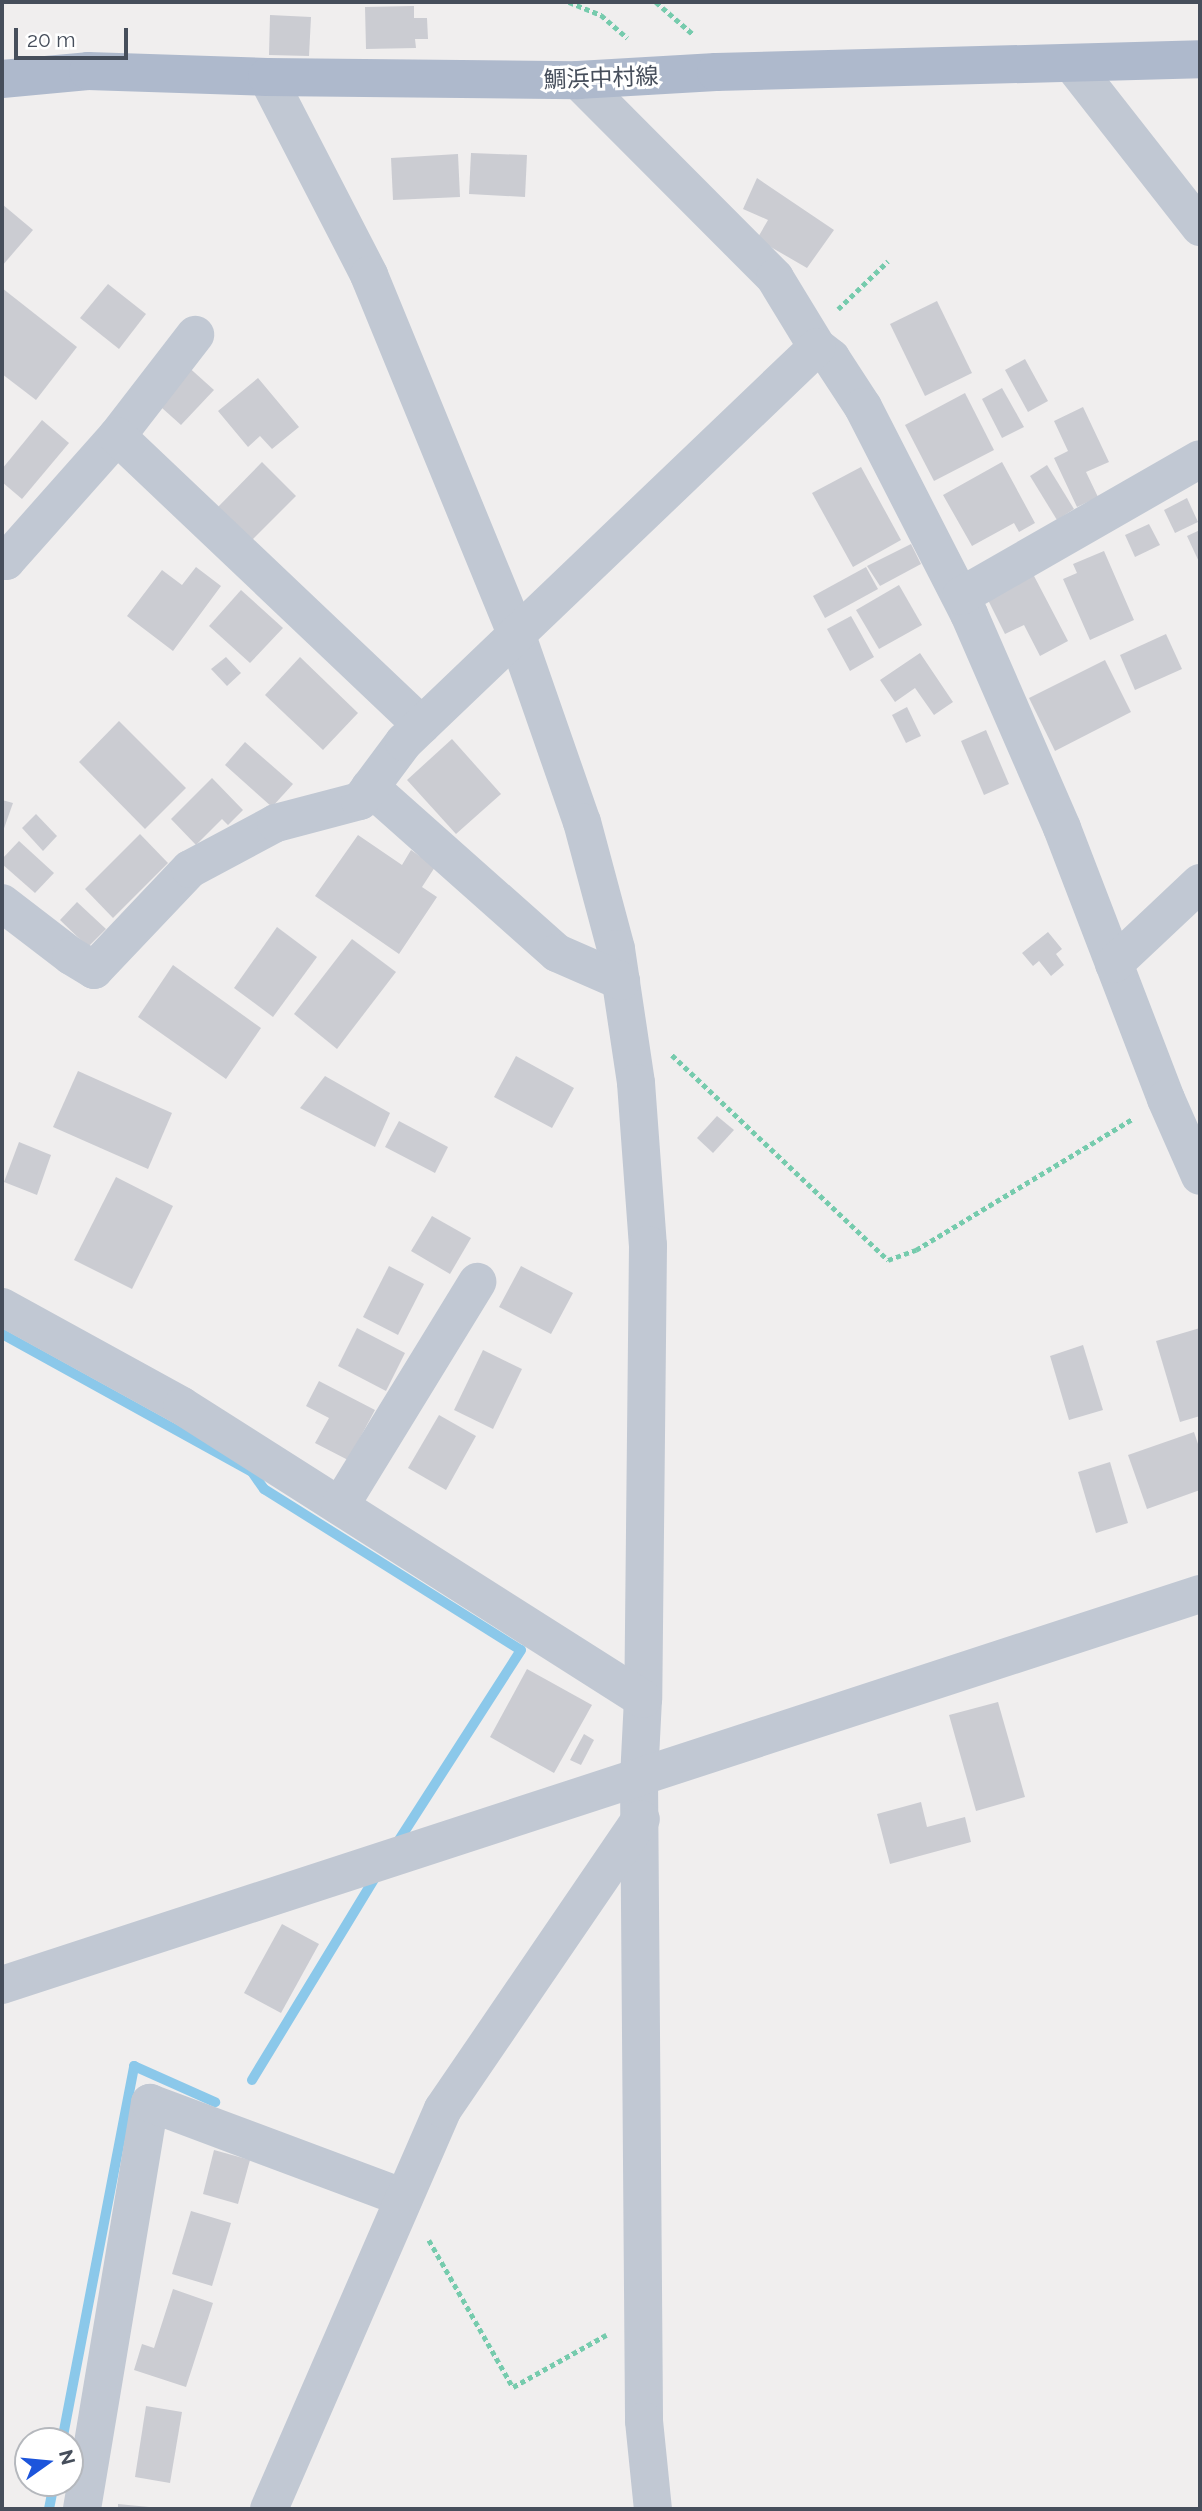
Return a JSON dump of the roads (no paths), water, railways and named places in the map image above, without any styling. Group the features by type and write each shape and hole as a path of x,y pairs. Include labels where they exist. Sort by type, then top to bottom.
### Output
{"main road":[{"name":"鯛浜中村線","path":"2,79 88,71 267,78 578,80 1200,59"}],"street":[{"path":"1073,65 1200,227"},
{"path":"267,78 369,275 516,633 582,822 616,949 636,1083 648,1245 643,1699 639,1779 644,2421 653,2509"},
{"path":"578,80 775,278 814,342 831,358 863,407 961,596 1062,828 1166,1099 1200,1176"},
{"path":"2,558 6,561 117,436 195,335"},
{"path":"2,903 71,957 94,970 190,869 276,823 360,801 404,742 814,342"},
{"path":"117,436 422,725"},
{"path":"961,596 1200,459"},
{"path":"370,787 557,953 623,996"},
{"path":"1114,964 1200,883"},
{"path":"340,1506 443,1308 477,1282"},
{"path":"2,1307 183,1406 643,1699"},
{"path":"2,1985 1200,1594"},
{"path":"269,2509 443,2109 641,1819"},
{"path":"82,2509 150,2104 404,2197"}],"waterway":[{"path":"2,1334 252,1472 264,1489 521,1650 396,1845"},
{"path":"252,2080 378,1873"},
{"path":"65,2427 134,2066 215,2102"},
{"path":"49,2509 51,2497"}]}
